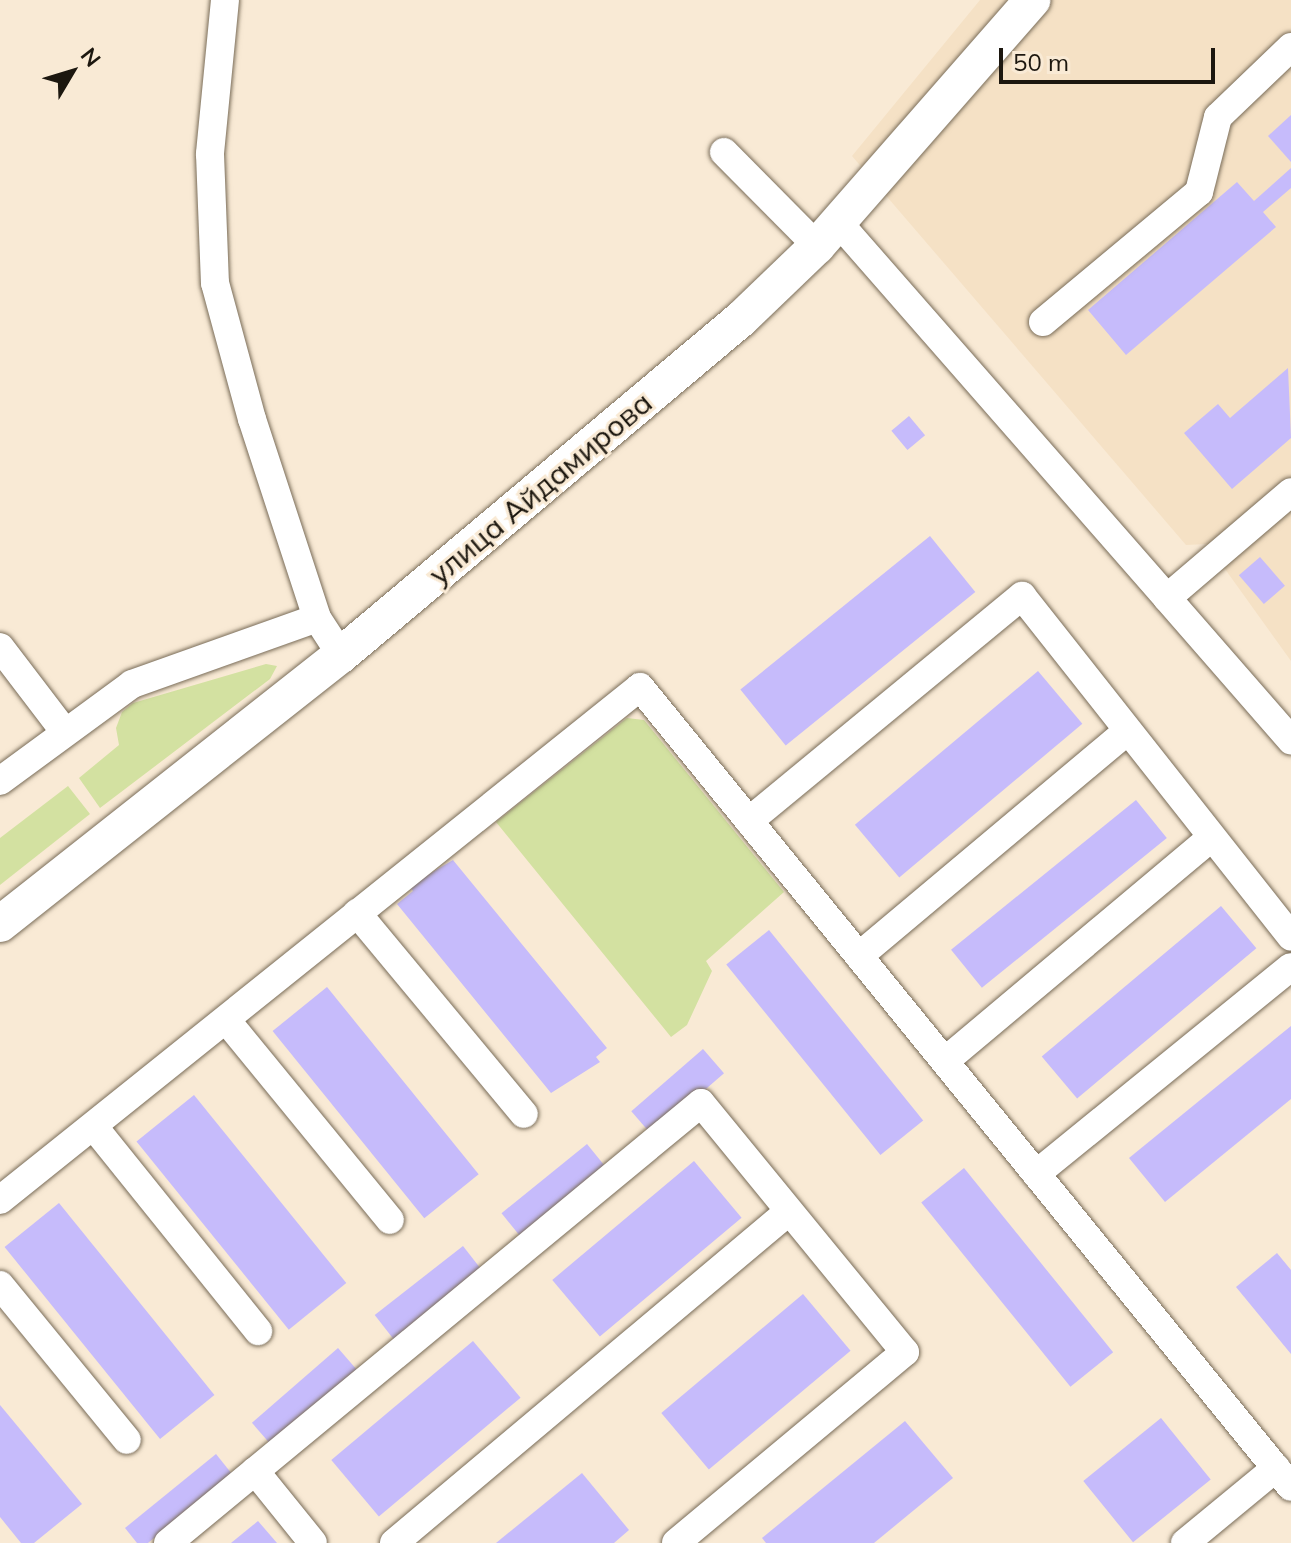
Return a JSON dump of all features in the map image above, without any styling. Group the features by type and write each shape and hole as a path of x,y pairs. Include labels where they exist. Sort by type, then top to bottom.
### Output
{"main road":[{"name":"улица Айдамирова","path":"0,924 341,655 741,319 828,234 1032,0"}],"lane":[{"path":"225,0 210,154 215,283 252,419 317,618 341,655"},
{"path":"1043,322 1199,192 1218,117 1291,47"},
{"path":"724,152 828,234 1167,598 1291,740"},
{"path":"1167,598 1291,492"},
{"path":"749,821 1022,596 1126,732 1291,937"},
{"path":"0,781 132,684 317,618"},
{"path":"0,647 64,731"},
{"path":"0,1200 640,687 1283,1478 1185,1543"},
{"path":"859,956 1126,732"},
{"path":"945,1061 1211,838"},
{"path":"357,913 524,1114"},
{"path":"1036,1174 1291,967"},
{"path":"227,1021 390,1220"},
{"path":"168,1543 701,1103 905,1352 676,1543"},
{"path":"94,1127 258,1331"},
{"path":"394,1543 788,1212"},
{"path":"0,1285 127,1440"},
{"path":"255,1471 313,1543"}],"shaded area":[{"path":"980,0 1291,0 1291,661 1207,544 1186,545 852,156"}],"green space":[{"path":"266,664 277,666 270,679 100,808 79,778 119,745 116,728 122,712 133,703"},
{"path":"627,718 644,720 784,892 706,961 712,971 687,1025 671,1037 496,822"},
{"path":"68,786 90,814 0,885 0,838"}],"building":[{"path":"1291,115 1291,162 1268,136"},
{"path":"1291,168 1291,188 1263,212 1276,227 1126,355 1088,310 1237,182 1254,201"},
{"path":"1288,368 1291,438 1232,489 1184,433 1218,404 1230,418"},
{"path":"909,416 925,435 907,450 891,431"},
{"path":"930,536 975,592 786,746 740,690"},
{"path":"1260,557 1285,586 1264,604 1239,575"},
{"path":"1038,671 1082,724 899,877 855,825"},
{"path":"1136,800 1167,838 982,988 951,950"},
{"path":"453,860 607,1048 596,1057 600,1062 551,1093 397,904 413,891 409,886"},
{"path":"1221,906 1256,948 1077,1099 1042,1056"},
{"path":"769,930 923,1120 880,1155 726,965"},
{"path":"327,987 479,1174 424,1218 273,1031"},
{"path":"1291,1026 1291,1099 1165,1202 1129,1158"},
{"path":"703,1049 724,1073 652,1135 631,1111"},
{"path":"194,1095 346,1283 289,1330 136,1142"},
{"path":"587,1144 607,1169 522,1238 502,1213"},
{"path":"694,1161 742,1218 600,1337 552,1280"},
{"path":"964,1168 1113,1352 1070,1387 921,1203"},
{"path":"59,1203 214,1395 160,1439 5,1247"},
{"path":"463,1246 482,1270 394,1339 375,1315"},
{"path":"1277,1253 1291,1270 1291,1354 1236,1287"},
{"path":"803,1294 851,1351 709,1470 661,1413"},
{"path":"473,1341 521,1398 379,1517 331,1460"},
{"path":"338,1348 356,1369 270,1444 252,1423"},
{"path":"0,1405 82,1504 34,1543 21,1543 0,1517"},
{"path":"1161,1418 1211,1479 1133,1542 1083,1481"},
{"path":"905,1421 953,1478 874,1543 766,1543 762,1538"},
{"path":"216,1454 232,1474 148,1543 137,1543 125,1528"},
{"path":"582,1473 629,1530 614,1543 496,1543"},
{"path":"258,1521 277,1543 231,1543"}]}
